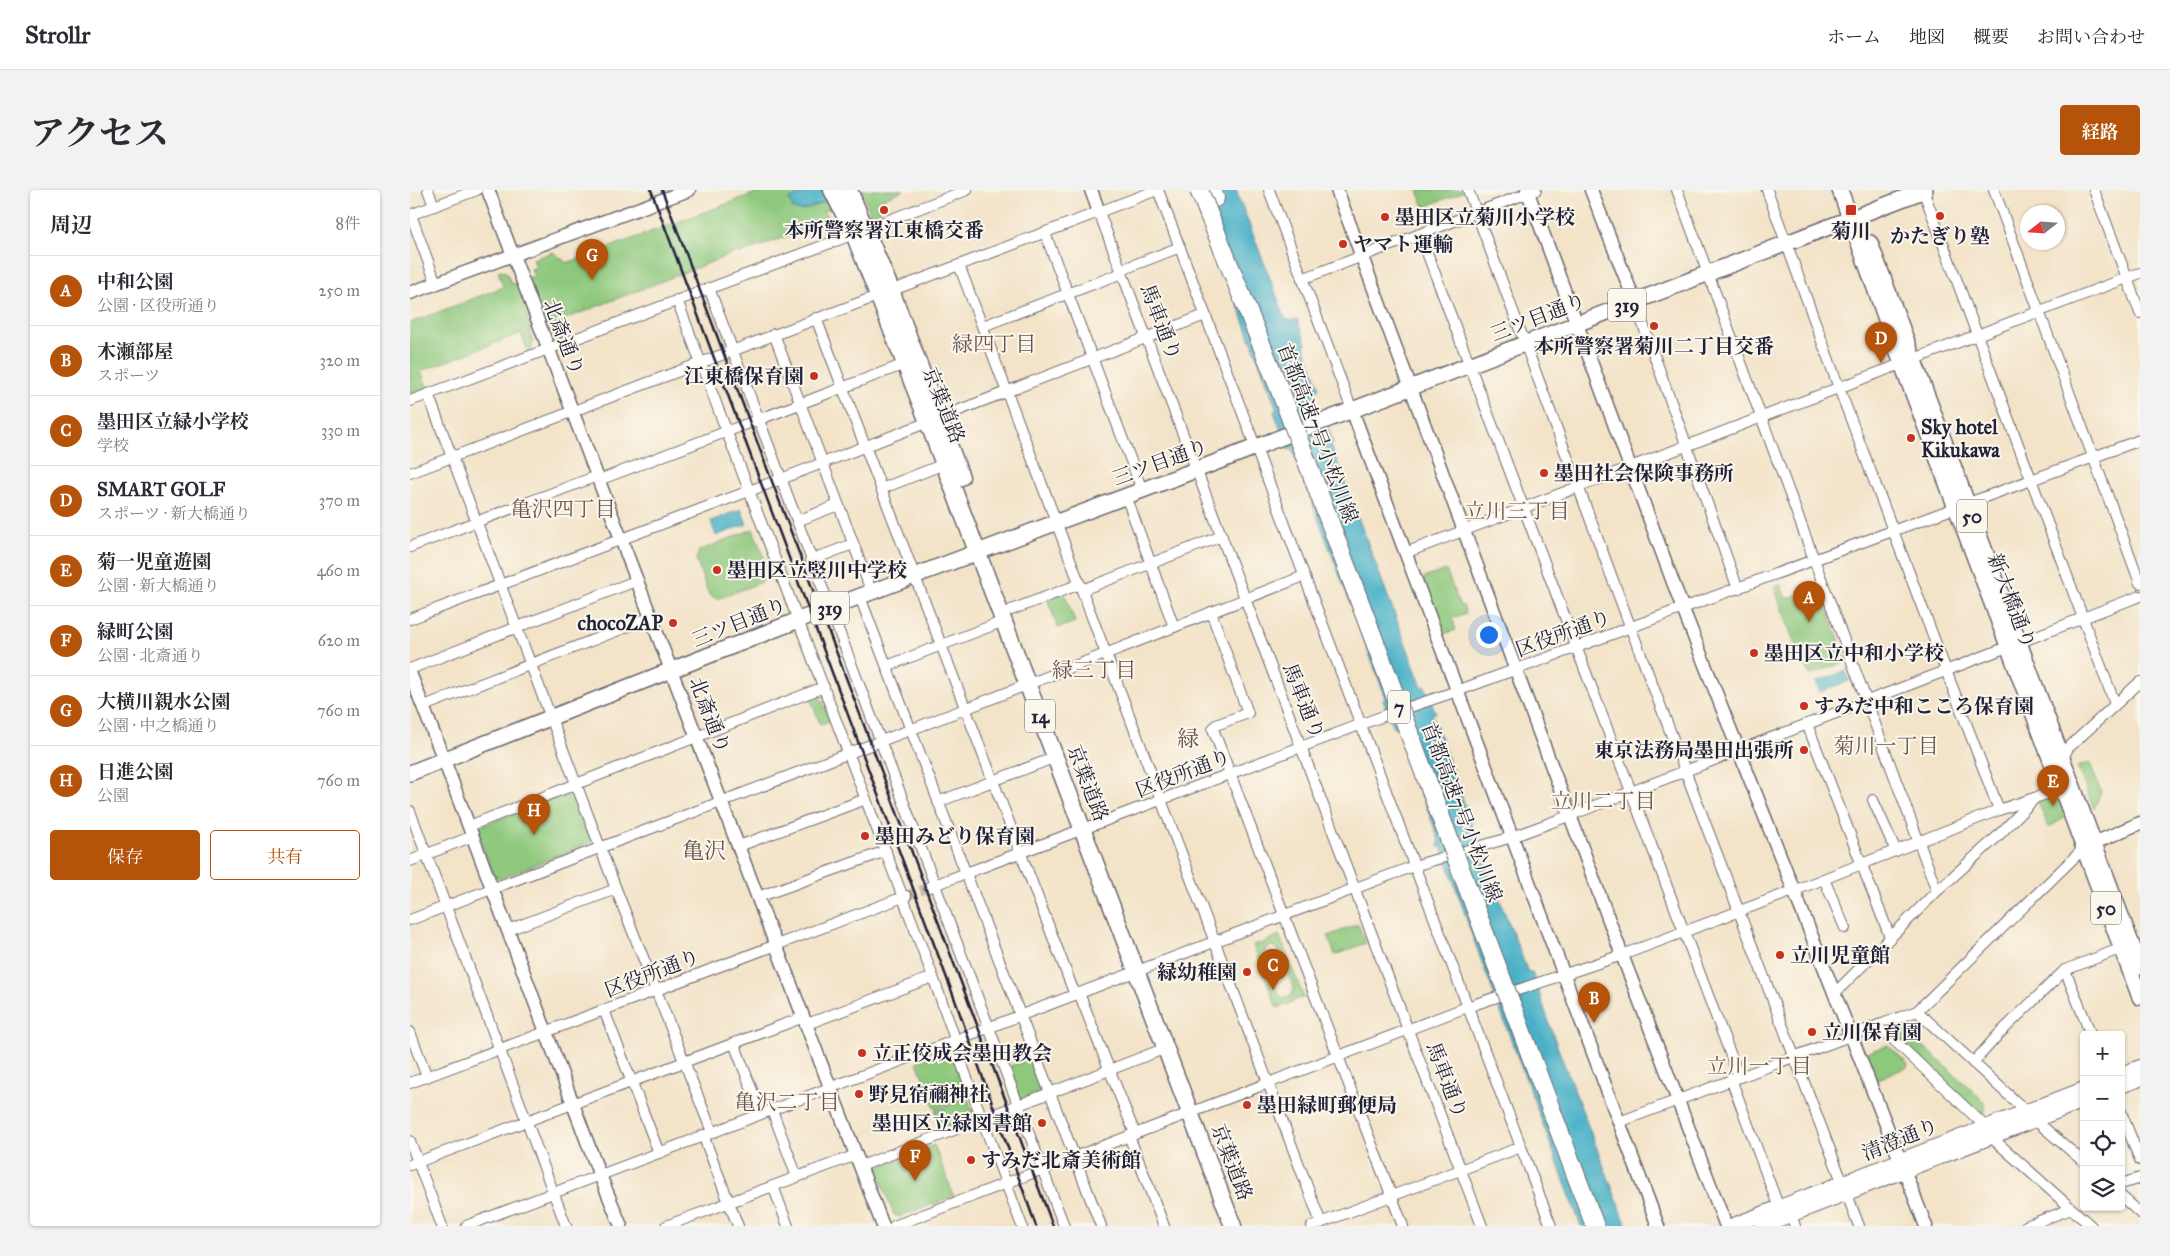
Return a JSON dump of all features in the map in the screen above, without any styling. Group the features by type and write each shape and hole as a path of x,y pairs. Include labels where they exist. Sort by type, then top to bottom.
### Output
{"highway":[{"name":"京葉道路","path":"832,190 848,200 934,420 1195,1110 1233,1226"},
{"name":"首都高速7号小松川線","path":"1199,190 1281,393 1595,1226"},
{"name":"首都高速7号小松川線","path":"1213,192 1292,389 1607,1226"},
{"name":"京葉道路","path":"884,292 905,364 934,420 944,464 983,550"},
{"name":"京葉道路","path":"1033,682 1056,757 1088,828"},
{"name":"京葉道路","path":"1142,969 1166,1048 1245,1226"}],"main road":[{"name":"新大橋通り","path":"1840,190 1855,217 2014,645 2063,758 2088,845"},
{"name":"新大橋通り","path":"1850,190 1855,217"},
{"name":"三ツ目通り","path":"410,774 829,608 1256,448 1924,190"},
{"name":"新大橋通り","path":"2014,645 2060,789 2088,845 2140,967"},
{"name":"新大橋通り","path":"2131,944 2140,997"},
{"path":"2125,1073 2140,1067"},
{"path":"2125,1085 2140,1079"},
{"name":"清澄通り","path":"2031,1116 2080,1091"},
{"name":"清澄通り","path":"1762,1226 1788,1216 1845,1188 1988,1132 2031,1116 2080,1102"},
{"name":"清澄通り","path":"1731,1226 1788,1216"}],"street":[{"path":"428,190 434,206"},
{"path":"436,283 410,215 476,190"},
{"name":"北斎通り","path":"488,190 698,736 883,1226"},
{"path":"410,401 548,346 677,300 967,190"},
{"name":"馬車通り","path":"1091,190 1482,1226"},
{"path":"410,472 1158,190 1550,1226"},
{"path":"1269,190 1658,1226"},
{"path":"1337,190 1622,955 1726,1226"},
{"path":"1468,190 1630,628 1859,1226"},
{"path":"1591,190 1634,302 1738,588"},
{"path":"1677,190 1938,891"},
{"path":"1767,190 1839,388 1998,810"},
{"path":"1924,190 2115,704"},
{"path":"1994,190 2140,583"},
{"path":"2094,190 2140,313"},
{"path":"410,293 684,191"},
{"path":"1302,279 1530,191 1577,324 1683,609 1926,1226"},
{"path":"1045,233 1142,490"},
{"path":"1420,234 1684,932 1735,1078 1788,1216"},
{"path":"983,326 1067,294 1180,247"},
{"path":"959,265 1105,654 1216,942 1268,1083 1315,1225 1521,1147"},
{"path":"1406,554 2140,273"},
{"path":"709,288 880,741 932,886 1064,1226"},
{"path":"677,300 905,897 954,1041 1022,1226"},
{"path":"410,619 781,480 1205,315"},
{"path":"816,318 1020,853 1077,994 1110,1069 1164,1226"},
{"path":"774,334 853,544 887,666 1102,1226"},
{"path":"410,547 758,420 905,364"},
{"path":"428,394 616,889 684,1062 738,1226"},
{"name":"区役所通り","path":"932,886 1386,715 1683,609 2140,440"},
{"path":"881,488 944,464"},
{"path":"1126,496 1174,627"},
{"path":"796,521 838,505"},
{"path":"887,666 1081,587 1151,564 1222,536"},
{"path":"811,560 853,544"},
{"path":"410,920 965,709 1304,576"},
{"path":"621,1226 597,1168 411,675 516,628 638,580"},
{"path":"466,1226 1414,866 1512,837 1571,815 2140,596"},
{"path":"1211,612 1248,712 1216,725 1213,729 1404,1226"},
{"path":"424,706 652,617"},
{"path":"2063,758 2068,748 2140,682"},
{"path":"410,861 471,831 577,784 824,687"},
{"path":"1807,724 1890,937"},
{"path":"938,802 1056,757"},
{"path":"894,1226 1492,998 1622,955 1793,891 1998,810 2060,789"},
{"path":"1834,994 1890,937 1998,836 2035,798"},
{"path":"739,846 866,799"},
{"path":"1873,800 1896,851"},
{"path":"410,811 566,1226"},
{"path":"1619,1122 1917,1011 2088,845 2140,823"},
{"path":"758,897 886,851"},
{"path":"1824,879 1845,928"},
{"path":"508,930 616,889"},
{"name":"区役所通り","path":"410,1083 905,897"},
{"path":"1973,1063 1998,1035 2065,970 2131,944"},
{"path":"2065,970 2089,1031"},
{"path":"414,1164 734,1043 933,977"},
{"path":"604,1010 658,1153"},
{"path":"1917,1011 2080,1159"},
{"path":"1878,1025 1988,1132 2091,1226"},
{"path":"410,1032 427,1077"},
{"path":"734,1043 761,1114"},
{"path":"666,1226 797,1177 858,1160 982,1119 1166,1048"},
{"path":"772,1110 797,1177"},
{"path":"2125,1121 2140,1160"},
{"path":"410,1140 414,1164 442,1226"},
{"path":"2125,1183 2140,1178"},
{"path":"773,1186 788,1226"},
{"path":"2125,1200 2140,1213"},
{"path":"2026,1226 2071,1209"}],"green space":[{"path":"764,190 904,190 883,198 885,202 878,206 884,218 873,222 864,195 823,211 840,234 826,241 820,224 739,254 737,252 562,320 568,338 559,341 552,322 529,330 533,343 531,350 528,351 521,333 421,371 428,389 410,396 410,323 503,287 498,271 501,270 507,273 511,284 534,276 531,269 536,267 533,259 553,252 567,263"},
{"path":"1418,190 1462,190 1463,192 1424,207"},
{"path":"753,529 772,578 717,599 709,595 696,560 699,551"},
{"path":"1446,570 1460,606 1463,605 1466,613 1452,618 1456,630 1444,634 1423,578"},
{"path":"1781,585 1786,599 1819,587 1847,661 1810,675 1798,645 1795,645 1774,587"},
{"path":"1064,592 1075,622 1058,628 1047,598"},
{"path":"819,694 830,721 820,724 810,697"},
{"path":"2090,763 2101,792 2094,809 2077,767"},
{"path":"573,791 593,841 500,879 494,876 475,828"},
{"path":"2060,791 2069,814 2049,828 2037,799"},
{"path":"1358,924 1366,943 1335,955 1328,936"},
{"path":"1279,935 1304,998 1297,999 1287,1005 1283,1004 1283,1006 1277,1008 1253,945 1259,943 1260,945","holes":["1272,946 1278,949 1294,989 1291,996 1284,998 1278,994 1264,955 1266,948"]},
{"path":"1898,1023 1985,1102 1985,1113 1980,1116 1890,1031 1892,1026"},
{"path":"1888,1045 1908,1064 1907,1067 1873,1081 1863,1054"},
{"path":"950,1050 967,1097 935,1109 917,1062"},
{"path":"1033,1057 1045,1090 1020,1100 1008,1067"},
{"path":"968,1099 975,1117 942,1129 935,1111"},
{"path":"934,1145 954,1196 899,1217 894,1215 876,1167"}],"water":[{"path":"813,190 858,190 801,211 793,209 789,199"},
{"path":"1195,190 1236,190 1286,320 1297,319 1319,386 1313,400 1315,407 1319,406 1334,443 1331,445 1422,687 1425,686 1436,713 1432,714 1476,836 1479,836 1478,839 1486,858 1484,860 1528,972 1532,972 1556,1043 1627,1226 1581,1226 1473,938 1443,850 1437,845 1440,844 1398,726 1393,728 1383,700 1386,698 1292,449 1288,450 1274,412 1277,410"},
{"path":"741,509 747,524 716,536 711,521"},
{"path":"1846,671 1849,681 1820,692 1816,682"}],"tunnel":[{"path":"906,896 929,887"}],"railway":[{"path":"651,190 955,1000 1036,1226"},
{"path":"662,190 1053,1226"}],"place":[{"name":"本所警察署江東橋交番","path":"884,210"},
{"name":"菊川","path":"1851,210"},
{"name":"かたぎり塾","path":"1940,216"},
{"name":"墨田区立菊川小学校","path":"1385,217"},
{"name":"ヤマト運輸","path":"1343,244"},
{"name":"大横川親水公園","path":"592,280"},
{"name":"本所警察署菊川二丁目交番","path":"1654,326"},
{"name":"SMART GOLF","path":"1881,363"},
{"name":"江東橋保育園","path":"814,376"},
{"name":"Sky hotel Kikukawa","path":"1911,438"},
{"name":"墨田社会保険事務所","path":"1544,473"},
{"name":"墨田区立竪川中学校","path":"717,570"},
{"name":"中和公園","path":"1809,622"},
{"name":"chocoZAP","path":"673,623"},
{"name":"墨田区立中和小学校","path":"1754,653"},
{"name":"すみだ中和こころ保育園","path":"1804,706"},
{"name":"東京法務局墨田出張所","path":"1804,750"},
{"name":"菊一児童遊園","path":"2053,806"},
{"name":"日進公園","path":"534,835"},
{"name":"墨田みどり保育園","path":"865,836"},
{"name":"立川児童館","path":"1780,955"},
{"name":"緑幼稚園","path":"1247,972"},
{"name":"墨田区立緑小学校","path":"1273,990"},
{"name":"木瀬部屋","path":"1594,1023"},
{"name":"立川保育園","path":"1812,1032"},
{"name":"立正佼成会墨田教会","path":"862,1053"},
{"name":"野見宿禰神社","path":"859,1094"},
{"name":"墨田緑町郵便局","path":"1247,1105"},
{"name":"墨田区立緑図書館","path":"1042,1123"},
{"name":"すみだ北斎美術館","path":"971,1160"},
{"name":"緑町公園","path":"915,1181"}],"district":[{"name":"緑四丁目","path":"994,344"},
{"name":"亀沢四丁目","path":"563,509"},
{"name":"立川三丁目","path":"1517,511"},
{"name":"緑三丁目","path":"1094,670"},
{"name":"緑","path":"1188,738"},
{"name":"菊川一丁目","path":"1886,746"},
{"name":"立川二丁目","path":"1603,801"},
{"name":"亀沢","path":"704,850"},
{"name":"立川一丁目","path":"1759,1066"},
{"name":"亀沢二丁目","path":"787,1102"}]}
